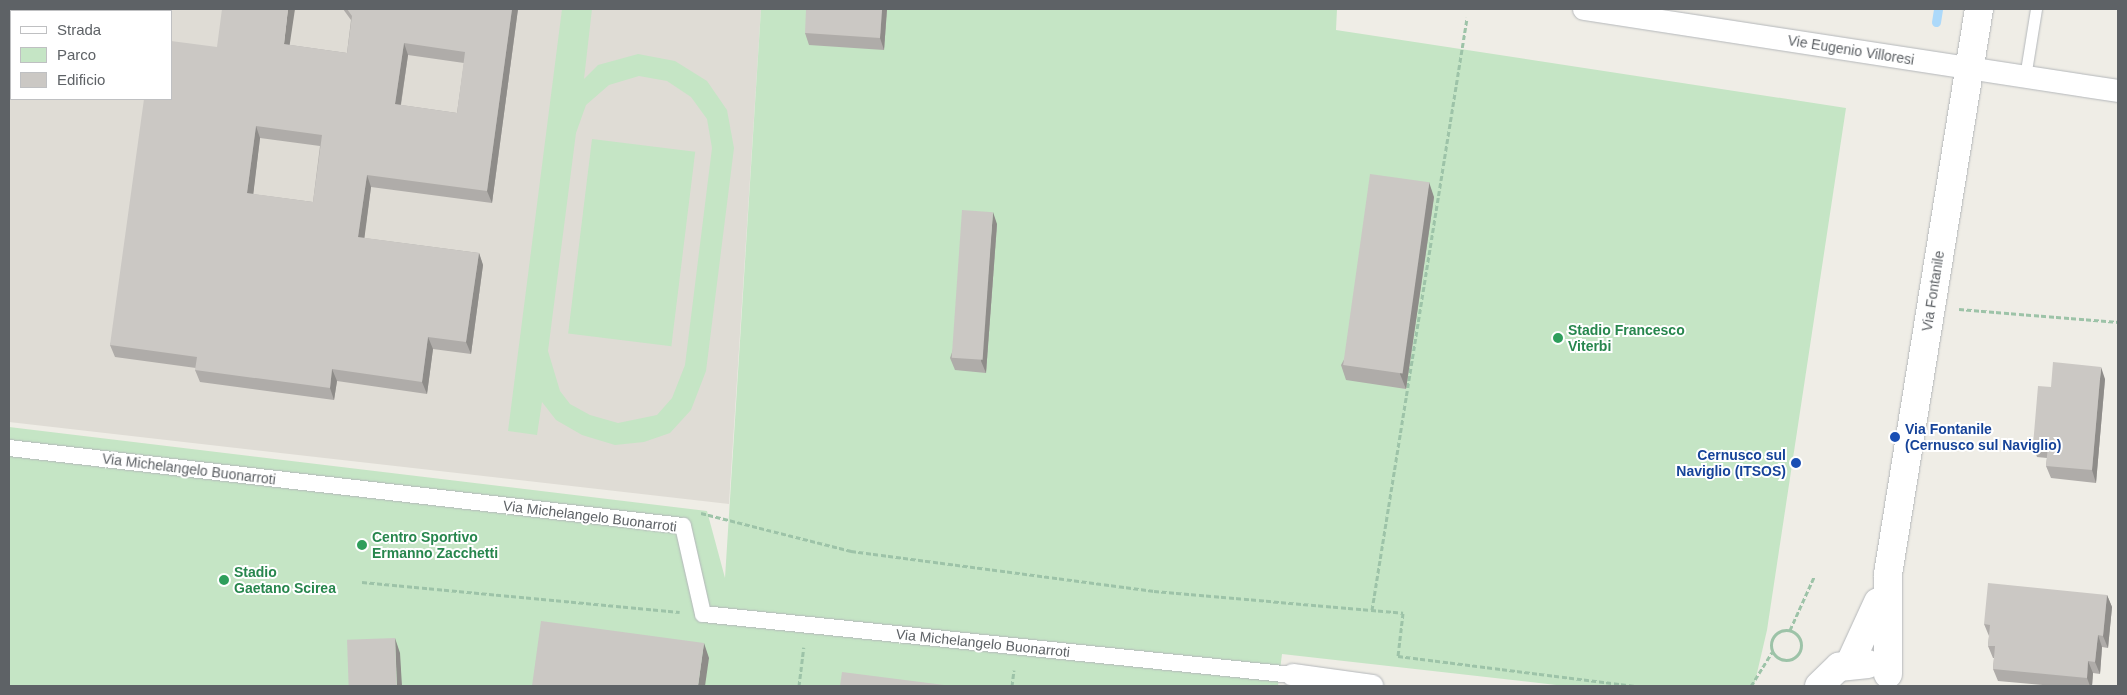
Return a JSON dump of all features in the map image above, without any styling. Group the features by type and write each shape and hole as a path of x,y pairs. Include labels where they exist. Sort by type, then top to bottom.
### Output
{"street":[{"name":"Vie Eugenio Villoresi","path":"1584,9 2118,91"},
{"name":"Via Fontanile","path":"1850,663 1874,619 1888,574 1979,9"},
{"name":"Via Michelangelo Buonarroti","path":"9,448 683,526 703,614 1293,675 1372,686"},
{"name":"Via Fontanile","path":"1888,574 1893,680"},
{"path":"1819,686 1827,675 1850,663 1870,664 1893,680"}],"lane":[{"path":"2025,77 2036,9"}],"path":[{"path":"1372,610 1466,18"},
{"path":"1953,309 2118,322"},
{"path":"696,512 851,551 1154,591 1403,613 1398,656 1637,686"},
{"path":"1751,686 1772,652 1774,635 1790,630 1814,577"},
{"path":"362,582 703,614"},
{"path":"799,686 808,625"},
{"path":"1772,652 1784,660 1800,652 1801,643 1790,630"}],"shaded area":[{"path":"9,9 761,9 729,504 9,422"}],"green space":[{"path":"562,9 592,9 584,79 598,65 638,54 675,61 707,81 727,110 734,148 706,371 691,410 670,433 644,442 615,445 582,435 556,420 542,402 537,435 508,431","holes":["639,76 667,81 691,97 707,119 712,148 685,365 672,398 657,415 618,423 590,415 570,404 560,391 548,351 576,133 586,105 609,85"]},
{"path":"761,9 1337,9 1336,30 1846,108 1767,630 1754,686 1565,686 1282,654 1278,686 9,686 9,427 707,511 725,578"},
{"path":"592,139 695,152 671,346 568,334"}],"building":[{"path":"222,9 288,9 284,44 347,53 352,16 347,9 512,9 487,191 367,175 358,237 479,253 466,342 428,337 422,382 332,369 330,388 195,370 197,357 110,345 144,100 172,100 172,41 217,47","holes":["404,43 465,52 457,113 395,104","256,126 322,135 313,202 247,193"]},
{"path":"806,9 882,9 880,38 805,33"},
{"path":"1370,174 1429,182 1403,373 1343,365"},
{"path":"962,210 993,212 983,360 952,358"},
{"path":"2053,362 2101,367 2092,470 2046,466 2048,446 2033,445 2038,386 2051,387"},
{"path":"1988,583 2107,595 2103,636 2098,635 2095,662 2088,661 2087,678 1993,669 1995,646 1988,646 1990,625 1984,624"},
{"path":"541,621 704,643 698,686 532,686"},
{"path":"395,638 397,686 349,686 347,640"},
{"path":"842,672 952,686 840,686"}],"waterway":[{"path":"1936,22 1938,9"}],"place":[{"name":"Stadio Francesco Viterbi","path":"1558,338"},
{"name":"Via Fontanile (Cernusco sul Naviglio)","path":"1895,437"},
{"name":"Cernusco sul Naviglio (ITSOS)","path":"1796,463"},
{"name":"Centro Sportivo Ermanno Zacchetti","path":"362,545"},
{"name":"Stadio Gaetano Scirea","path":"224,580"}]}
